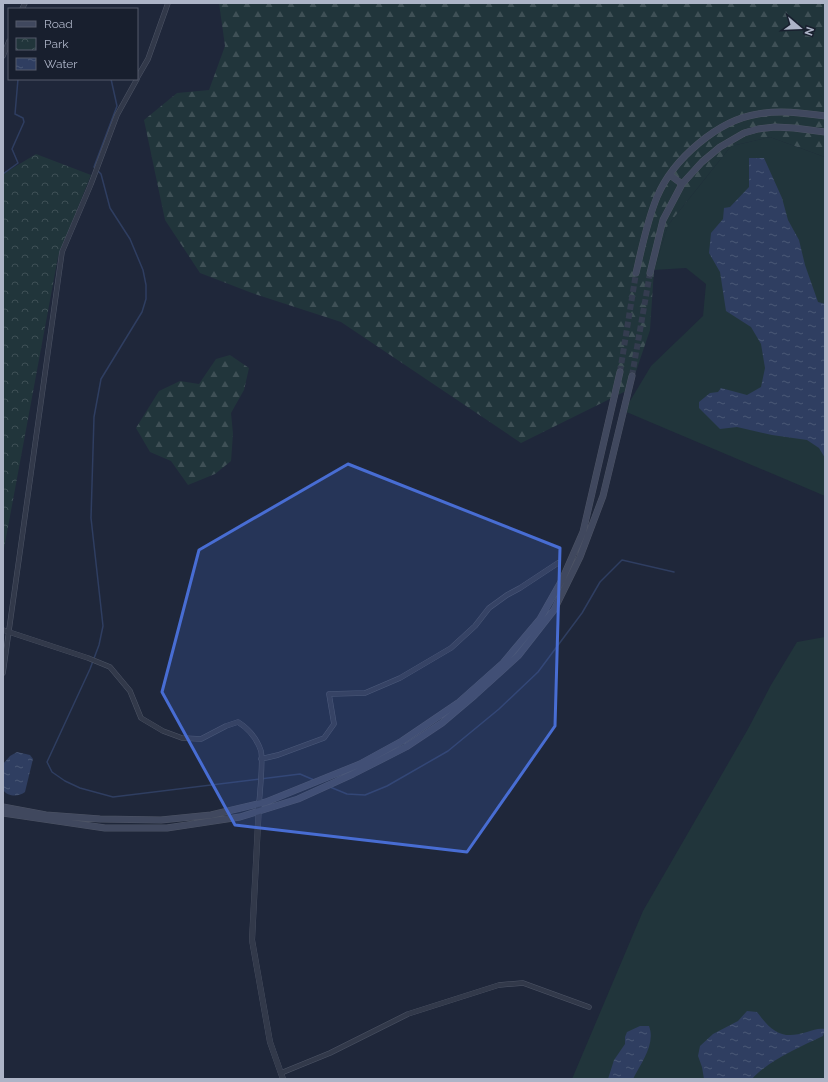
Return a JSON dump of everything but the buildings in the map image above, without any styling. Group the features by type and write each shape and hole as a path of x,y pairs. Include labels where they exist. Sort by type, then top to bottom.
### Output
{"main road":[{"path":"636,273 646,228 658,195 670,175 690,152 710,134 740,118 757,114 782,112 825,116"},
{"path":"650,273 663,220 682,184 702,162 720,146 744,133 758,129 775,127 825,132"},
{"path":"670,175 682,184"},
{"path":"3,813 100,819 161,820 210,815 266,802 360,764 414,733 458,703 504,663 540,619 562,580 583,532 620,372"},
{"path":"3,807 24,814 104,828 166,828 240,817 298,799 354,774 395,753 442,723 518,656 554,610 580,556 603,496 632,376"},
{"path":"414,733 410,736 410,740 412,741 420,738"},
{"path":"392,746 397,746 400,748 395,753"}],"street":[{"path":"138,77 148,59 168,3"},
{"path":"3,56 8,44"},
{"path":"3,673 6,630 62,252 91,184 117,115 136,80"},
{"path":"261,759 278,755 324,738 334,724 329,694 364,693 400,678 451,648 475,626 489,608 558,563"},
{"path":"6,630 110,667 130,691 142,718 158,728 182,738 201,739 226,726 238,722 247,728 254,738 261,752 261,759 260,804 252,940 270,1042 283,1079"},
{"path":"281,1073 330,1053 408,1014 499,985 523,983 589,1008"}],"highlighted area":[{"path":"348,464 560,548 555,726 467,852 235,825 162,692 199,550"}],"green space":[{"path":"219,3 825,3 825,157 770,137 731,146 668,225 654,270 650,330 630,389 521,443 341,322 252,293 200,273 165,220 144,120 177,93 209,90 225,46"},
{"path":"770,137 825,157 825,496 624,411 651,366 703,316 706,284 686,268 654,270 668,225 731,146"},
{"path":"36,154 91,175 58,257 3,554 3,174"},
{"path":"230,355 249,368 244,390 231,413 233,434 231,461 215,474 188,485 171,461 150,452 136,428 159,391 180,381 199,384 216,359"},
{"path":"825,637 825,1079 572,1079 643,911 748,729 771,685 797,642"}],"water":[{"path":"749,158 764,158 782,198 788,220 799,240 805,265 818,302 825,304 825,458 819,448 807,440 772,435 737,427 720,429 699,408 699,402 710,393 718,392 721,388 747,395 761,387 765,368 761,344 751,327 726,311 720,272 709,253 711,233 723,219 724,208 730,207 749,187"},
{"path":"17,752 30,755 33,759 25,792 14,796 3,790 3,764 10,756"},
{"path":"747,1011 757,1012 768,1025 784,1034 791,1035 816,1029 825,1029 823,1036 776,1060 752,1079 704,1079 698,1056 700,1046 713,1034 738,1021"},
{"path":"640,1026 649,1026 651,1040 647,1053 633,1079 608,1079 614,1060 625,1044 627,1032"}],"waterway":[{"path":"3,174 18,163 12,149 24,122 23,118 15,114 18,80"},
{"path":"111,80 117,106 94,167 101,174 110,208 130,239 143,270 146,285 146,299 142,312 101,379 94,417 91,518 103,626 99,645 90,669 47,762 52,772 65,781 80,788 113,797 300,774 314,780"},
{"path":"330,787 347,794 365,795 387,786 448,751 499,709 538,672 582,613 600,582 622,560 674,572"}],"tunnel":[{"path":"620,372 636,273"},
{"path":"632,376 650,273"}]}
